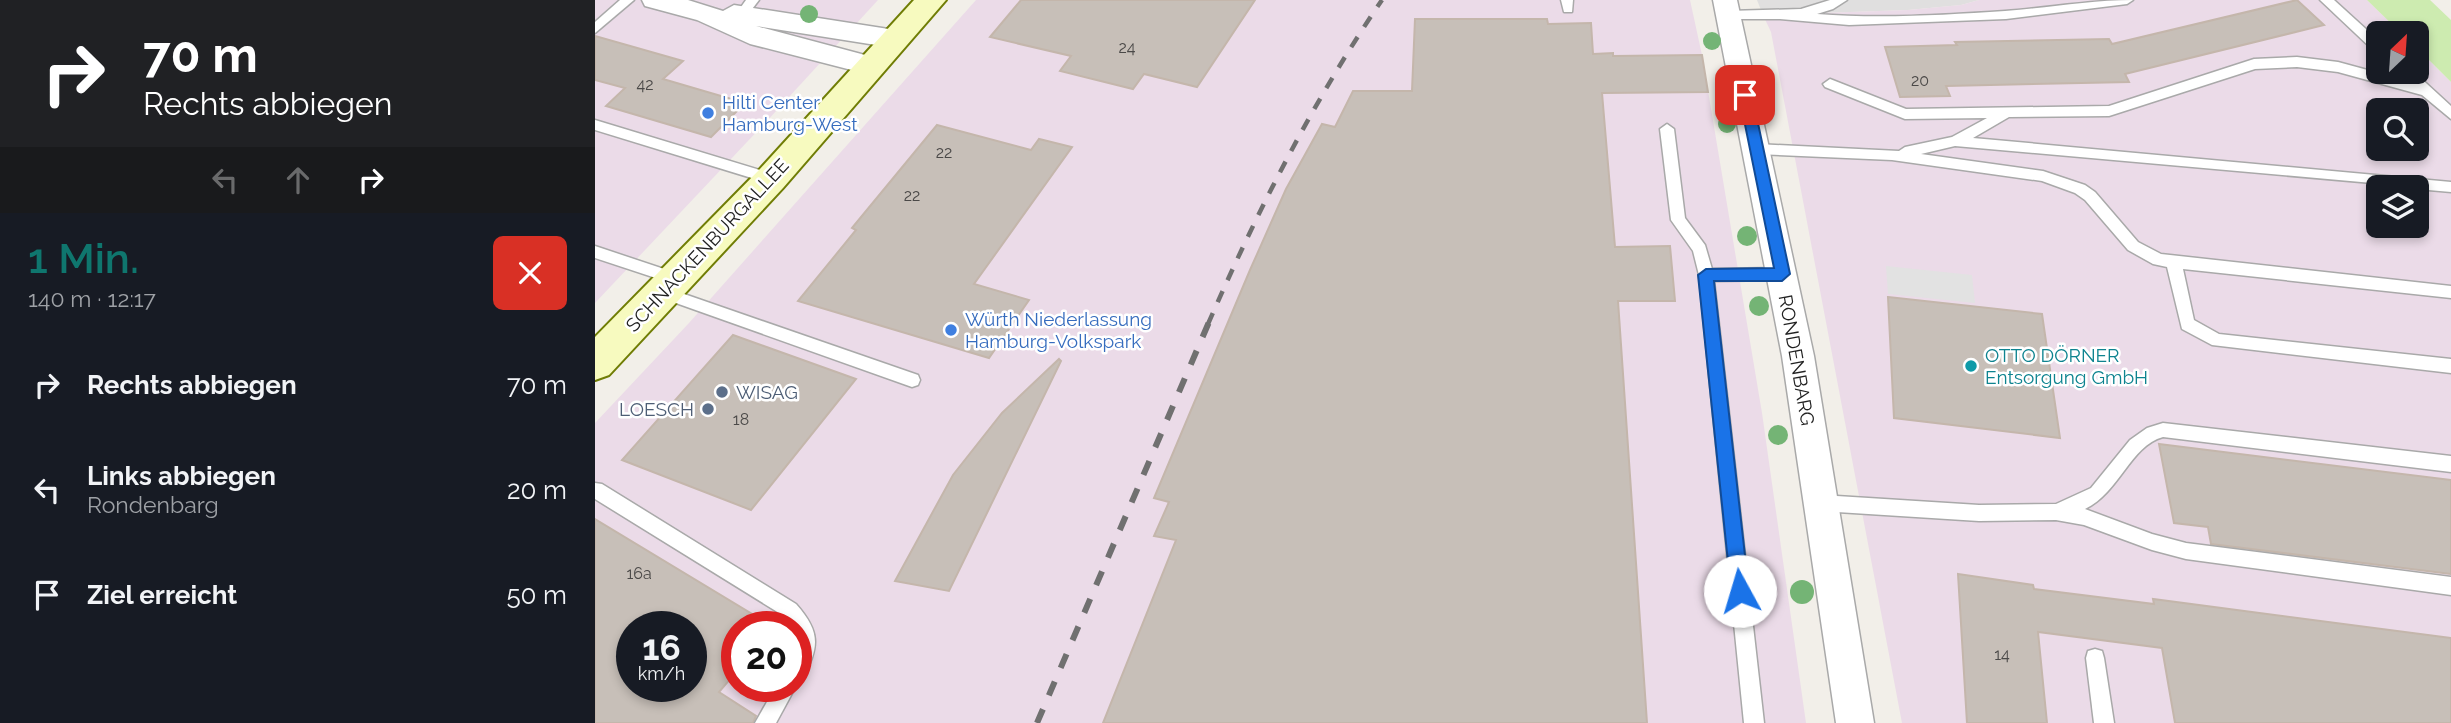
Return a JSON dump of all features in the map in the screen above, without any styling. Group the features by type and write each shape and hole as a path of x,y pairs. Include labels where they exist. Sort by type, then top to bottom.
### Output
{"main road":[{"name":"SCHNACKENBURGALLEE","path":"595,363 771,179 930,0"}],"street":[{"path":"654,0 705,13 759,38 871,66"},
{"path":"705,13 748,7 895,39"},
{"name":"RONDENBARG","path":"1726,8 1782,274 1855,723"}],"lane":[{"path":"595,29 628,0"},
{"path":"1780,15 1828,8 1841,0"},
{"path":"1726,8 1849,21 2006,15 2058,5 2127,0"},
{"path":"2326,0 2366,36"},
{"path":"1830,84 1905,114 2109,111 2253,64 2297,62 2338,67 2429,92"},
{"path":"2420,84 2451,114"},
{"path":"1892,155 1955,141 2007,113"},
{"path":"595,125 771,179"},
{"path":"1667,129 1678,220 1700,249 1706,275 1755,723"},
{"path":"1955,141 2451,187"},
{"path":"1757,149 1892,155 2023,171 2066,183 2090,197 2133,246 2158,260 2451,292"},
{"path":"595,251 671,286 912,380"},
{"path":"2174,263 2187,324 2217,340 2451,366"},
{"path":"1706,275 1782,274"},
{"path":"2056,512 2084,503 2102,488 2141,438 2150,432 2163,430 2451,464"},
{"path":"595,490 791,611"},
{"path":"1821,503 1979,513 2056,512 2084,517 2152,542 2186,551 2451,586"},
{"path":"2095,658 2104,723"},
{"path":"765,723 777,702"}],"shaded area":[{"path":"595,0 878,0 595,303"},
{"path":"976,0 1690,0 1702,55 1762,413 1806,723 595,723 595,423 689,323"},
{"path":"1757,0 1979,0 1961,5 1908,10 1763,15"},
{"path":"1979,0 2367,0 2389,21 2366,21 2366,84 2429,84 2429,60 2451,82 2451,723 1902,723 1771,32 1763,15 1908,10 1961,5"},
{"path":"1886,266 1972,275 1975,303 1888,294"}],"green space":[{"path":"2367,0 2430,0 2451,20 2451,82 2429,60 2429,21 2389,21"}],"building":[{"path":"1021,0 1255,0 1197,87 1144,74 1133,89 1060,71 1071,56 990,37"},
{"path":"2297,0 2324,25 2125,74 2129,82 1946,86 1950,96 1900,97 1885,47 1957,45 1955,42 2109,39 2112,44"},
{"path":"1415,19 1547,19 1548,24 1591,23 1593,54 1702,55 1708,92 1602,93 1615,247 1670,246 1675,301 1618,301 1647,723 1103,723 1176,540 1154,536 1169,502 1154,498 1250,270 1286,189 1322,124 1335,127 1353,91 1412,91"},
{"path":"595,36 683,61 663,79 745,103 711,137 606,106 625,88 595,80"},
{"path":"937,125 1031,150 1039,139 1072,147 974,284 1029,300 989,358 798,301 856,230 852,228"},
{"name":"OTTO DÖRNER Entsorgung GmbH","path":"1888,297 2042,314 2060,438 1894,418"},
{"path":"733,335 856,379 751,510 622,460"},
{"path":"1059,359 1061,361 949,591 895,581 953,475 1002,413"},
{"path":"2159,444 2451,480 2451,574 2211,544 2208,527 2174,523"},
{"path":"595,519 747,611 721,611 719,692 721,702 734,702 756,716 753,723 595,723"},
{"path":"1958,574 2033,585 2034,589 2154,604 2153,599 2451,638 2451,723 2175,723 2162,648 2038,632 2047,723 1967,723"}],"railway":[{"path":"1208,324 1287,158 1333,77 1382,0"},
{"path":"1037,723 1209,322"}],"place":[{"name":"Hilti Center Hamburg-West","path":"708,113"},
{"name":"Würth Niederlassung Hamburg-Volkspark","path":"951,330"},
{"name":"OTTO DÖRNER Entsorgung GmbH","path":"1971,366"},
{"name":"WISAG","path":"722,392"},
{"name":"LOESCH","path":"708,409"}],"route":[{"path":"1740,591 1706,275 1782,274 1745,95"}]}
